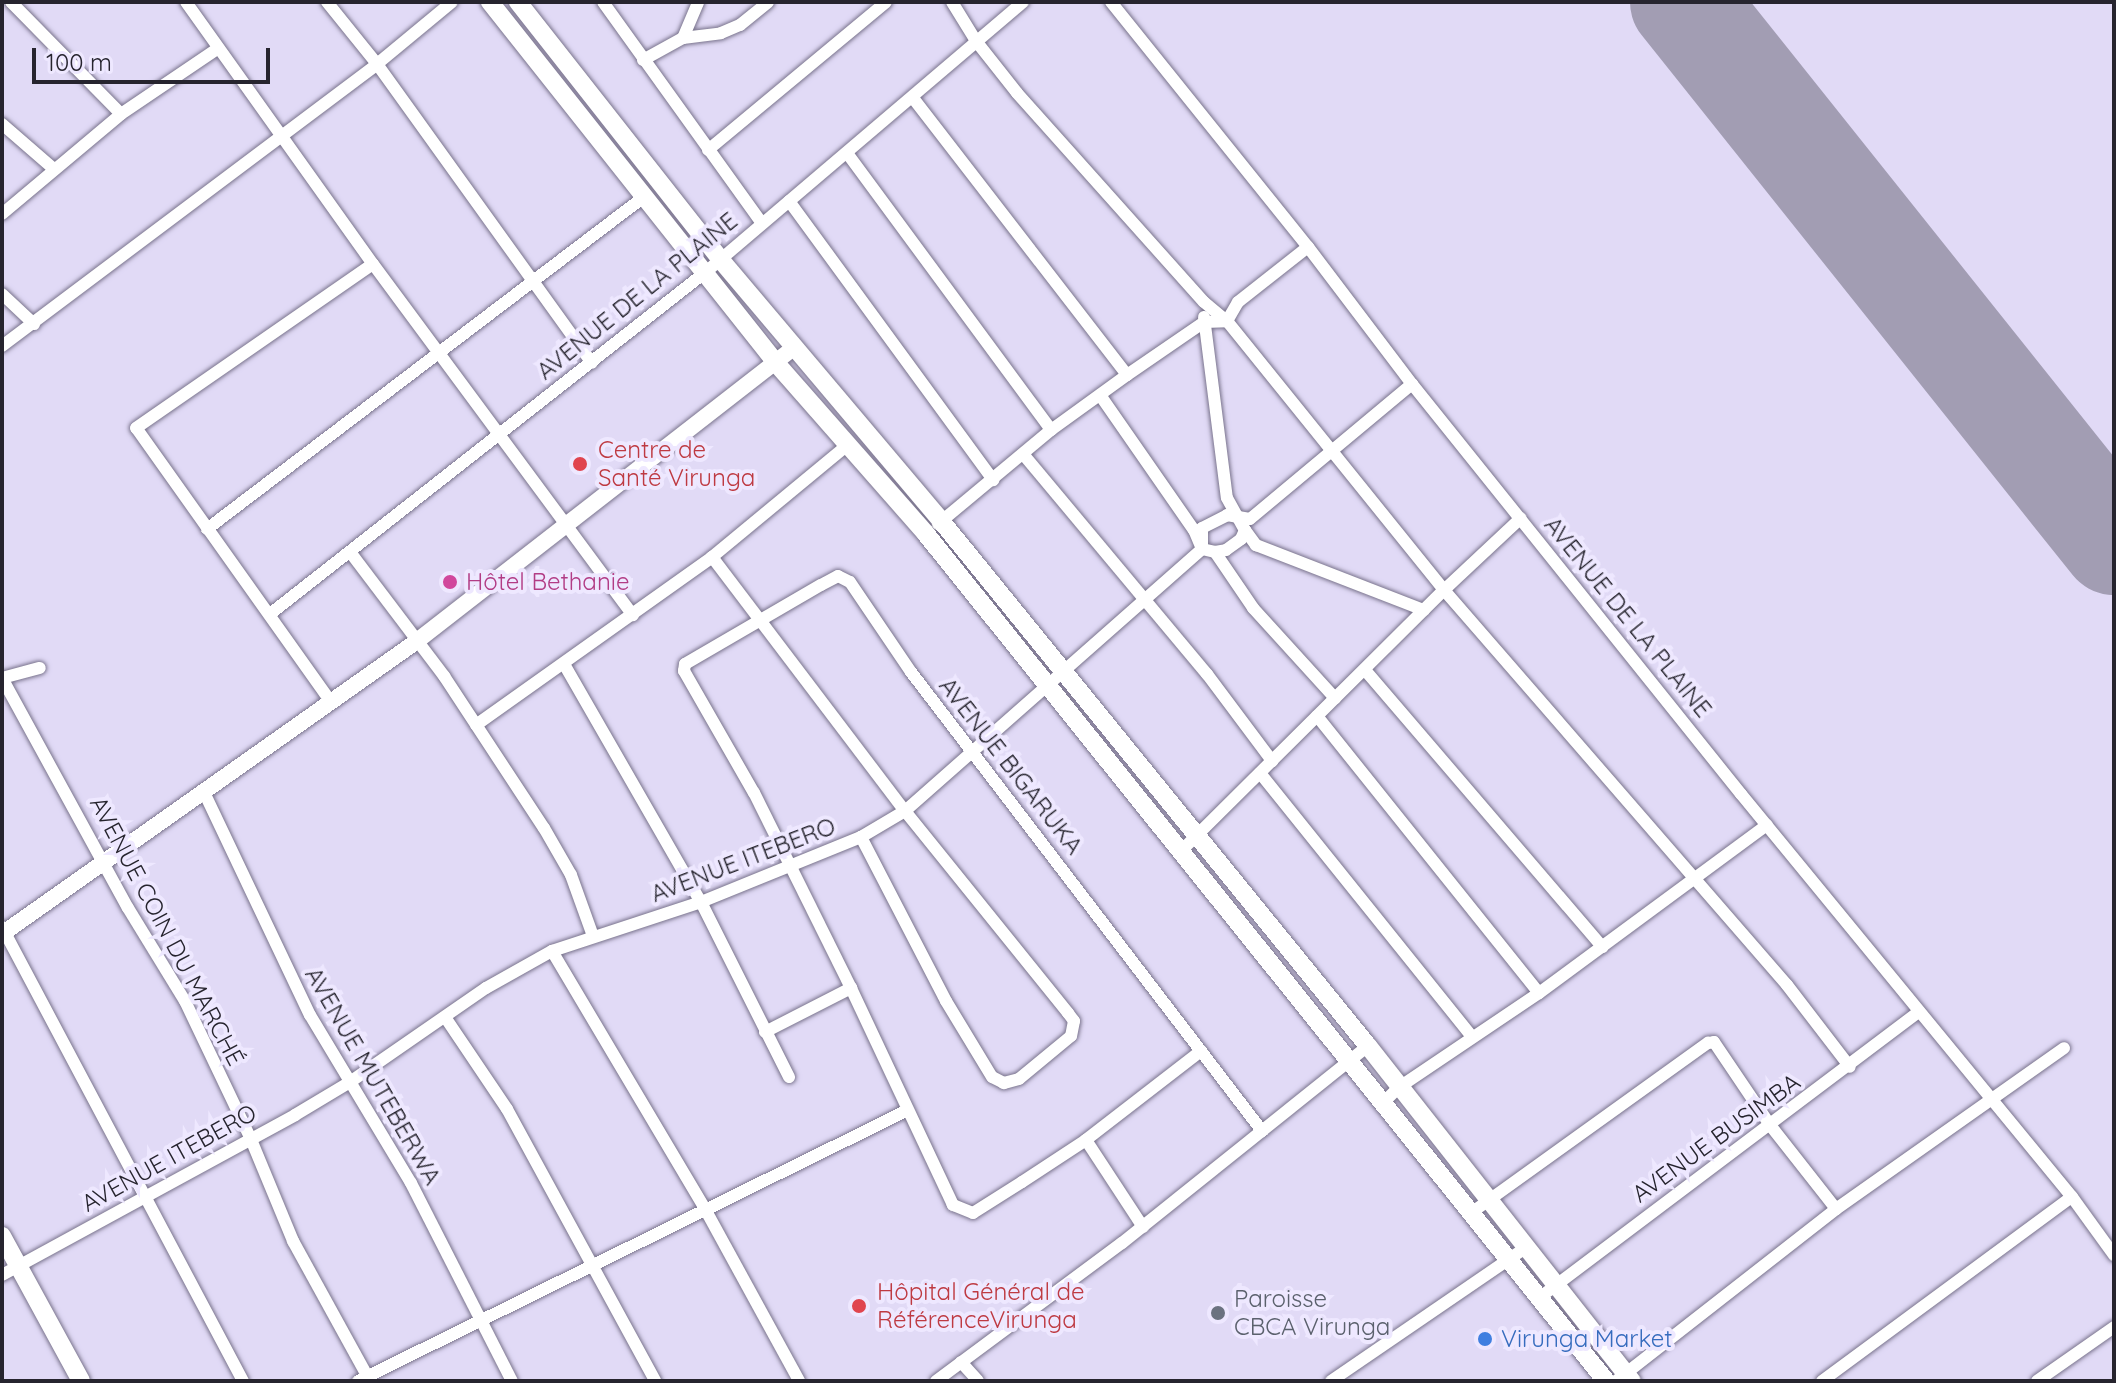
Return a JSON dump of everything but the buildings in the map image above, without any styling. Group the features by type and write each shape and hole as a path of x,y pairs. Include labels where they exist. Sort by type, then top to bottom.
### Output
{"main road":[{"path":"490,2 645,196 794,347 1065,671 1527,1247 1624,1378"},
{"path":"525,5 713,265 776,363 926,534 1606,1381"},
{"path":"1099,750 1116,734"},
{"path":"2,1236 10,1271 81,1381"}],"street":[{"path":"11,2 121,114"},
{"path":"186,2 373,264 633,615"},
{"path":"327,2 377,64 592,363"},
{"path":"2,346 377,64 452,2"},
{"path":"603,2 762,223"},
{"path":"683,38 698,2"},
{"path":"643,60 683,38 721,33 740,25 768,2"},
{"path":"708,150 886,2"},
{"path":"952,2 976,41 1017,93 1204,302 1227,321 1444,590 1787,985 1850,1067"},
{"name":"AVENUE DE LA PLAINE","path":"270,614 713,265 1023,2"},
{"name":"AVENUE DE LA PLAINE","path":"1111,2 1308,247 1412,384 2072,1197 2114,1255"},
{"path":"508,23 525,5"},
{"path":"2,214 121,114 217,49"},
{"path":"913,98 1127,375"},
{"path":"2,124 54,169"},
{"path":"847,153 1051,430"},
{"path":"207,529 535,283 645,196"},
{"path":"789,201 993,480"},
{"path":"1227,321 1238,302 1308,247"},
{"path":"331,702 136,428 373,264"},
{"path":"2,294 34,324"},
{"path":"1204,302 1227,498 1256,545 1424,610"},
{"path":"926,534 1051,430 1127,375 1204,322 1227,321"},
{"path":"243,1381 3,931 417,641 794,347"},
{"name":"AVENUE ITEBERO","path":"10,1271 350,1082 486,988 552,951 701,902 861,837 905,811 1065,671 1141,599 1209,550 1202,528 1217,517 1227,515 1242,525 1412,384"},
{"path":"1100,395 1194,530 1253,608 1335,698"},
{"path":"476,725 712,557 846,446"},
{"path":"1023,454 1141,599 1207,674 1272,761"},
{"path":"1180,852 1444,590 1521,518"},
{"path":"1209,550 1226,550 1241,539 1242,525"},
{"path":"350,552 476,725 562,857 593,936"},
{"path":"712,557 905,811 1074,1021 1071,1036 1019,1079 1004,1083 992,1077 982,1064 861,837"},
{"name":"AVENUE BIGARUKA","path":"788,865 754,793 684,671 689,658 838,576 845,578 911,672 1262,1131"},
{"path":"564,664 701,902 789,1077"},
{"path":"2,678 40,668"},
{"path":"1365,670 1602,947"},
{"name":"AVENUE COIN DU MARCHÉ","path":"2,678 128,908 185,1001 250,1137 293,1241 365,1379"},
{"path":"1317,716 1539,993"},
{"path":"1260,773 1472,1037"},
{"name":"AVENUE MUTEBERWA","path":"203,790 281,958 411,1183 512,1381"},
{"path":"1382,1104 1398,1088 1539,993 1697,880 1767,825"},
{"path":"788,865 851,988 953,1205 962,1212 973,1213 1086,1140 1201,1051"},
{"path":"552,951 705,1209 799,1381"},
{"path":"765,1032 851,988"},
{"name":"AVENUE BUSIMBA","path":"1539,1298 1850,1067 1919,1012"},
{"path":"445,1017 507,1109 655,1381"},
{"path":"1471,1213 1708,1043 1714,1042 1770,1125 1836,1209"},
{"path":"936,1381 1143,1227 1368,1046"},
{"path":"1624,1378 1836,1209 2064,1048"},
{"path":"365,1379 908,1110"},
{"path":"1086,1140 1143,1227"},
{"path":"1822,1381 2072,1197"},
{"path":"1331,1381 1527,1247"},
{"path":"2037,1381 2114,1327"},
{"path":"961,1362 978,1381"}],"runway":[{"path":"1683,2 2114,542"}],"place":[{"name":"Centre de Santé Virunga","path":"580,464"},
{"name":"Hôtel Bethanie","path":"450,582"},
{"name":"Hôpital Général de RéférenceVirunga","path":"859,1306"},
{"name":"Paroisse CBCA Virunga","path":"1218,1313"},
{"name":"Virunga Market","path":"1485,1339"}]}
